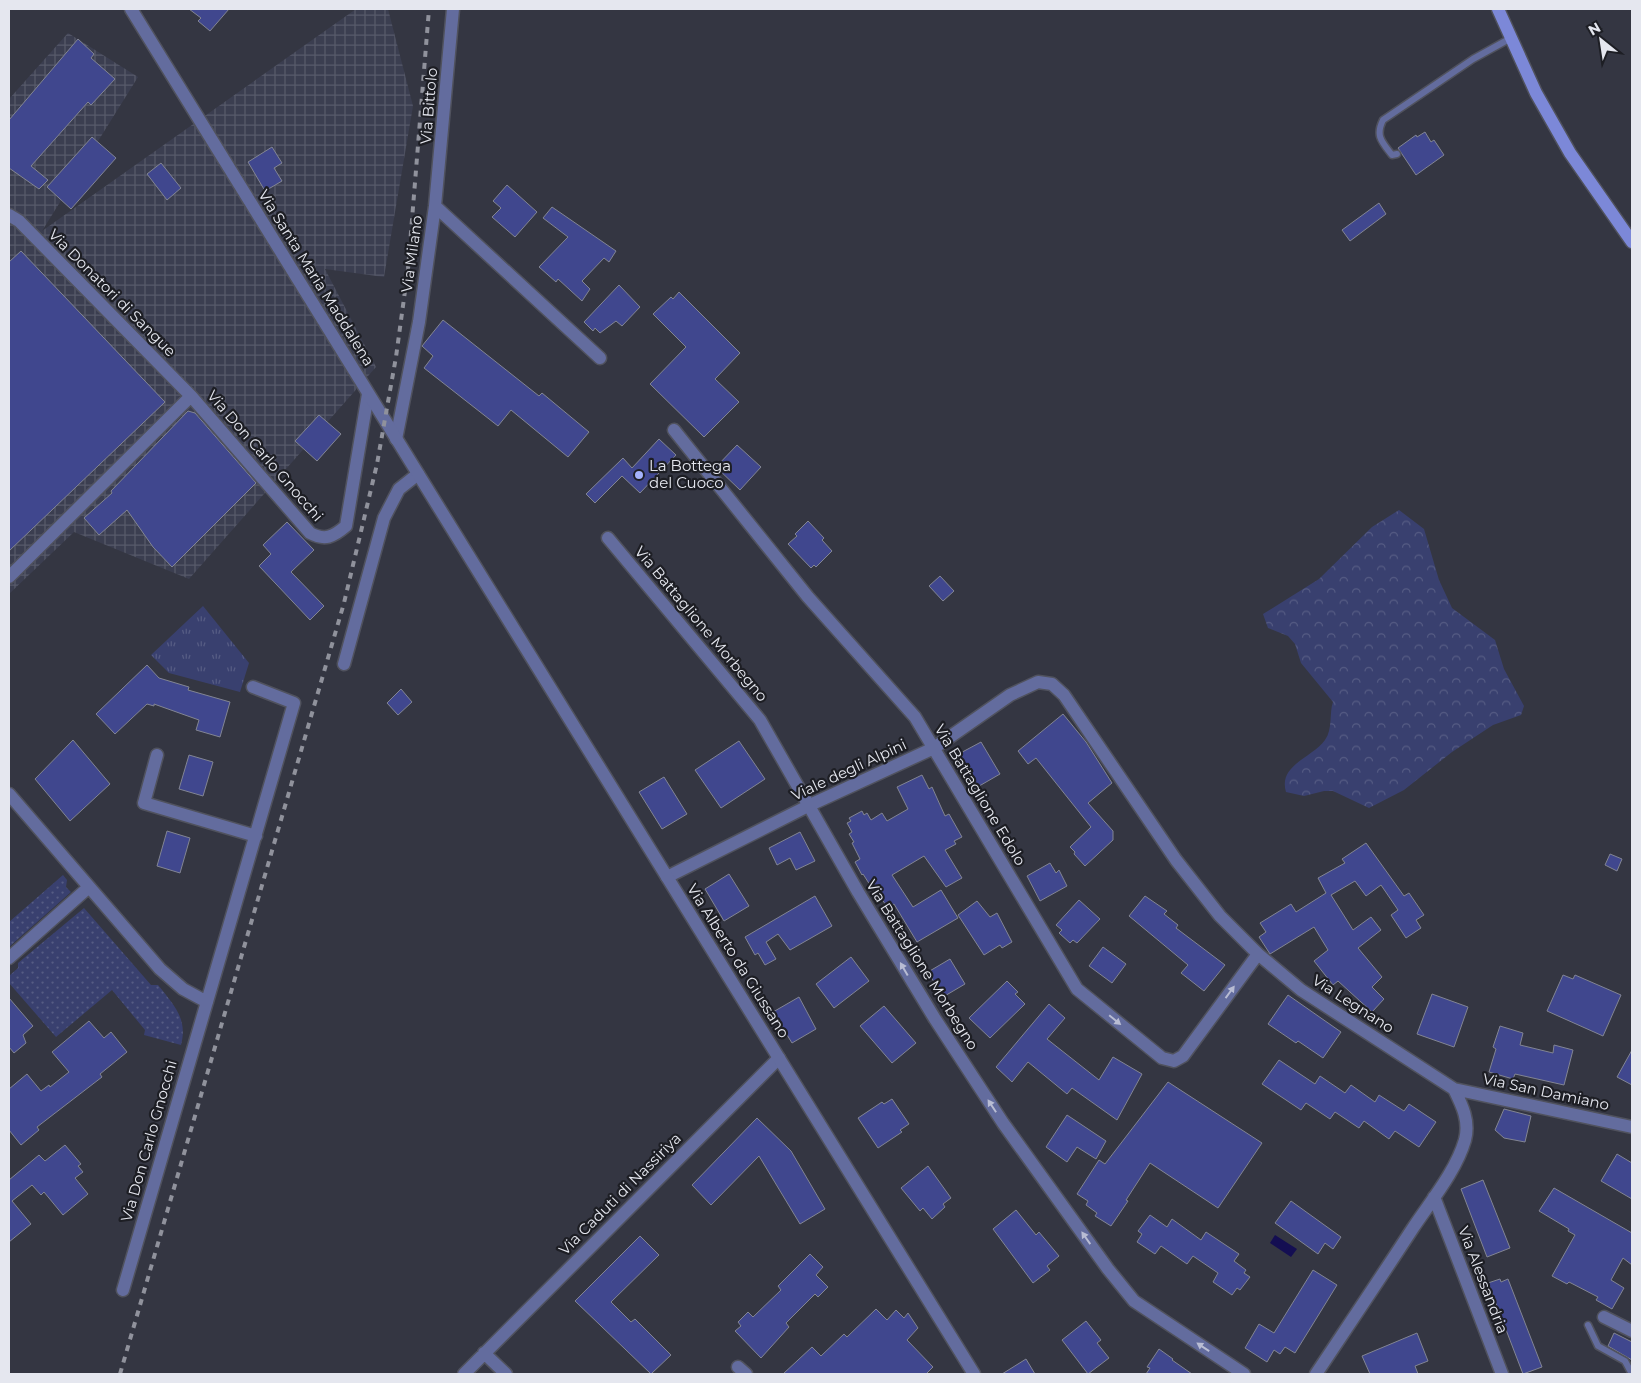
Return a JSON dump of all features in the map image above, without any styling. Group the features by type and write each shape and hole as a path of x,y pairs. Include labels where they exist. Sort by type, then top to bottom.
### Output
{"main road":[{"path":"1498,9 1536,93 1570,153 1632,242"}],"street":[{"name":"Via Santa Maria Maddalena","path":"131,9 475,564"},
{"name":"Via Bittolo","path":"435,206 453,9"},
{"name":"Via Milano","path":"435,206 600,358"},
{"name":"Via Milano","path":"396,439 419,322 435,206"},
{"name":"Via Donatori di Sangue","path":"9,215 19,222 190,396"},
{"name":"Via Don Carlo Gnocchi","path":"9,578 190,396 310,533 321,539 333,536 346,526 368,394"},
{"name":"Via Battaglione Edolo","path":"674,430 808,597 915,717 1077,989 1162,1058 1174,1061 1183,1056 1258,954"},
{"path":"344,664 384,518 399,489 418,474"},
{"name":"Via Battaglione Morbegno","path":"608,538 760,720 858,892 946,1035 1003,1123 1108,1269 1134,1301 1244,1374"},
{"name":"Via Alberto da Giussano","path":"475,564 974,1374"},
{"name":"Viale degli Alpini","path":"667,877 810,805 934,748 1010,695 1038,682"},
{"name":"Via Legnano","path":"1038,682 1052,684 1064,695 1176,860 1220,916 1258,954 1301,990 1454,1089"},
{"name":"Via Don Carlo Gnocchi","path":"123,1290 294,702 253,687"},
{"path":"157,755 144,803 256,836"},
{"path":"9,794 160,969 183,989 207,1002"},
{"path":"9,958 89,887"},
{"name":"Via Caduti di Nassiriya","path":"464,1374 779,1058"},
{"path":"1316,1374 1434,1197 1465,1139 1465,1115 1454,1089"},
{"name":"Via San Damiano","path":"1454,1089 1632,1127"},
{"name":"Via Alessandria","path":"1434,1197 1502,1374"},
{"path":"1604,1317 1632,1331"},
{"path":"484,1353 506,1374"}],"lane":[{"path":"1397,154 1392,155 1379,138 1378,130 1383,120 1473,59 1511,38"},
{"path":"1588,1325 1598,1346 1625,1361 1632,1374"}],"shaded area":[{"path":"356,9 388,9 413,106 384,277 325,269 376,367 189,579 74,532 9,594 9,99 68,33 138,77 42,231"},
{"path":"1275,1235 1297,1249 1291,1257 1270,1243"}],"green space":[{"path":"1399,510 1424,529 1439,580 1452,608 1495,640 1504,669 1524,706 1521,715 1493,725 1452,752 1404,790 1369,808 1333,791 1324,791 1304,796 1286,792 1285,783 1291,768 1325,740 1330,726 1333,702 1301,663 1295,644 1288,636 1268,628 1263,614 1319,579 1372,527"},
{"path":"203,606 249,663 240,692 169,673 151,655"},
{"path":"63,875 67,880 66,887 71,892 9,947 9,922"},
{"path":"84,908 151,985 158,985 174,1006 183,1027 181,1045 144,1035 145,1030 112,990 56,1037 9,983 9,976 18,968 18,963"}],"building":[{"path":"189,9 229,9 210,31 198,21 201,18"},
{"path":"78,39 94,54 91,58 115,79 91,105 88,102 31,166 48,180 39,189 9,168 9,120"},
{"path":"1425,132 1431,142 1434,140 1444,155 1416,175 1398,148 1416,135 1417,137"},
{"path":"92,137 116,158 71,209 47,187"},
{"path":"272,147 282,163 274,168 282,181 265,191 248,162"},
{"path":"161,163 181,188 167,200 147,174"},
{"path":"507,185 537,212 515,237 492,217 501,208 493,201"},
{"path":"1379,203 1386,214 1350,241 1342,230"},
{"path":"552,207 616,251 609,262 604,258 582,281 590,289 582,301 558,279 556,282 539,267 568,237 543,218"},
{"path":"21,251 165,402 9,551 9,262"},
{"path":"619,285 640,307 622,326 616,321 600,333 595,328 593,331 584,322"},
{"path":"679,292 740,353 715,379 739,402 704,437 650,384 686,347 653,314"},
{"path":"443,320 539,396 542,393 589,432 568,457 511,410 498,426 424,368 433,356 422,346"},
{"path":"188,411 195,413 256,483 172,567 153,547 127,510 99,535 84,518 112,493 111,491"},
{"path":"319,415 341,434 317,461 295,441"},
{"path":"659,439 676,455 640,493 622,476 595,503 586,494 623,458 632,468"},
{"path":"737,445 761,467 740,490 716,467"},
{"path":"808,521 824,538 822,540 832,551 816,567 814,565 811,568 788,544 797,536 795,534"},
{"path":"287,522 314,550 291,572 324,606 310,620 259,566 271,554 263,545"},
{"path":"940,576 954,591 943,601 929,586"},
{"path":"147,665 159,678 189,687 188,690 230,702 220,737 196,730 199,720 154,704 154,706 147,704 115,734 96,714"},
{"path":"401,689 412,702 398,715 387,703"},
{"path":"1063,714 1086,742 1112,783 1088,803 1113,831 1113,840 1085,866 1070,847 1091,827 1036,758 1028,764 1018,751"},
{"path":"73,740 110,784 70,821 35,779"},
{"path":"739,741 765,779 721,808 695,770"},
{"path":"981,742 1000,774 974,789 953,757"},
{"path":"189,755 213,762 203,796 179,789"},
{"path":"922,775 929,789 932,787 945,816 949,814 962,837 954,841 956,844 945,850 962,878 946,887 924,856 892,875 913,907 941,890 958,918 917,942 894,904 888,908 862,875 855,862 860,859 852,843 854,842 849,834 852,832 847,823 851,821 849,818 862,811 864,815 867,813 871,820 882,813 887,821 908,809 897,787"},
{"path":"664,777 687,814 662,829 639,792"},
{"path":"167,831 190,838 180,873 157,866"},
{"path":"800,832 815,861 796,870 790,858 777,865 769,848"},
{"path":"1366,843 1404,896 1409,893 1424,915 1416,920 1421,928 1406,938 1391,915 1398,910 1381,885 1366,896 1355,881 1331,895 1353,930 1371,917 1381,930 1358,948 1382,977 1372,987 1384,999 1372,1012 1338,981 1333,985 1314,961 1328,950 1314,927 1270,954 1259,937 1266,932 1260,923 1291,904 1296,912 1326,893 1318,878 1345,863 1342,859"},
{"path":"1610,854 1622,859 1617,871 1605,865"},
{"path":"1050,863 1056,873 1059,870 1067,886 1040,901 1027,876"},
{"path":"729,874 749,906 724,921 705,889"},
{"path":"815,896 832,926 790,950 778,934 766,942 776,959 765,965 758,953 755,955 745,937"},
{"path":"1145,896 1167,911 1164,914 1178,925 1176,928 1225,965 1204,991 1181,973 1188,965 1129,916"},
{"path":"1079,900 1100,919 1077,943 1073,940 1070,943 1059,933 1062,930 1056,925"},
{"path":"977,901 990,917 997,913 1012,942 1002,948 1000,945 984,955 958,915"},
{"path":"1103,947 1126,964 1112,983 1089,966"},
{"path":"851,957 869,981 834,1008 816,984"},
{"path":"950,959 965,984 943,997 928,972"},
{"path":"1563,975 1573,979 1575,975 1621,995 1603,1036 1547,1011"},
{"path":"1007,981 1018,992 1015,994 1025,1004 990,1038 969,1018"},
{"path":"1432,994 1468,1007 1454,1047 1417,1034"},
{"path":"1288,995 1341,1032 1323,1058 1268,1024"},
{"path":"799,997 816,1029 792,1043 773,1012"},
{"path":"9,998 33,1026 23,1035 26,1043 14,1053 9,1047"},
{"path":"1049,1004 1065,1018 1047,1039 1099,1080 1113,1057 1142,1074 1117,1120 1072,1088 1067,1094 1028,1062 1012,1082 996,1067"},
{"path":"884,1006 916,1043 892,1063 860,1026"},
{"path":"89,1021 104,1038 111,1032 127,1052 100,1074 102,1077 37,1127 39,1130 21,1145 9,1130 9,1089 27,1074 41,1091 49,1085 50,1087 69,1072 52,1052"},
{"path":"1500,1026 1523,1033 1520,1045 1553,1053 1554,1045 1573,1050 1564,1085 1515,1074 1513,1079 1489,1072 1496,1049 1493,1047"},
{"path":"1632,1050 1632,1085 1617,1077"},
{"path":"1279,1060 1315,1084 1320,1076 1345,1093 1351,1085 1375,1102 1379,1095 1404,1111 1409,1104 1436,1122 1419,1147 1395,1131 1389,1139 1364,1121 1359,1128 1335,1112 1330,1119 1306,1103 1301,1110 1262,1084"},
{"path":"1168,1082 1262,1143 1218,1208 1150,1163 1111,1226 1095,1216 1097,1213 1086,1205 1088,1201 1077,1194 1099,1160 1105,1164"},
{"path":"892,1099 909,1124 900,1130 902,1132 878,1148 858,1118 882,1102 884,1104"},
{"path":"1504,1109 1531,1116 1525,1142 1504,1138 1495,1130"},
{"path":"1067,1115 1106,1141 1096,1159 1077,1147 1067,1162 1046,1147"},
{"path":"757,1118 791,1151 825,1209 800,1224 759,1156 711,1205 692,1185"},
{"path":"65,1145 81,1164 78,1166 83,1172 75,1178 88,1194 63,1215 44,1192 41,1195 32,1185 12,1201 31,1224 9,1242 9,1180 39,1155 45,1161"},
{"path":"1617,1154 1632,1163 1632,1199 1601,1181"},
{"path":"928,1166 951,1198 943,1204 945,1207 932,1219 923,1208 920,1211 901,1188"},
{"path":"1483,1180 1510,1248 1487,1257 1461,1189"},
{"path":"1554,1188 1632,1233 1632,1265 1623,1258 1611,1280 1624,1288 1612,1309 1596,1300 1598,1297 1569,1282 1567,1284 1552,1276 1575,1235 1568,1231 1569,1229 1539,1211"},
{"path":"1291,1201 1341,1237 1333,1249 1325,1243 1318,1254 1275,1223"},
{"path":"1016,1210 1036,1235 1039,1232 1059,1256 1047,1266 1050,1270 1033,1283 993,1229"},
{"path":"1150,1215 1167,1227 1172,1219 1201,1240 1206,1232 1239,1254 1234,1261 1246,1270 1244,1273 1250,1277 1240,1290 1237,1288 1232,1295 1213,1282 1218,1273 1193,1256 1187,1264 1161,1246 1155,1254 1137,1242 1142,1234 1138,1231"},
{"path":"640,1236 659,1255 611,1302 631,1322 635,1319 671,1355 651,1374 575,1301"},
{"path":"810,1254 823,1267 816,1275 828,1287 818,1297 815,1294 786,1323 789,1327 761,1358 735,1331 741,1326 738,1322 748,1312 753,1317 781,1290 778,1286"},
{"path":"1313,1270 1337,1285 1295,1353 1285,1347 1280,1354 1274,1350 1267,1362 1245,1348 1259,1324 1274,1333"},
{"path":"1500,1279 1501,1282 1508,1279 1542,1367 1523,1374 1488,1283"},
{"path":"876,1309 887,1320 896,1310 904,1318 908,1313 918,1328 907,1340 933,1367 926,1374 783,1374 812,1347 821,1356 844,1334 847,1337"},
{"path":"1086,1321 1101,1340 1097,1343 1109,1358 1088,1374 1062,1340"},
{"path":"1417,1333 1428,1361 1415,1366 1418,1374 1370,1374 1362,1356"},
{"path":"1614,1333 1632,1342 1632,1360 1608,1346"},
{"path":"1159,1349 1192,1374 1146,1374 1150,1368 1147,1367"},
{"path":"1026,1359 1035,1374 1002,1374"}],"railway":[{"path":"120,1374 344,603 377,464 396,357 408,269 429,9"}],"place":[{"name":"La Bottega del Cuoco","path":"639,475"}]}
